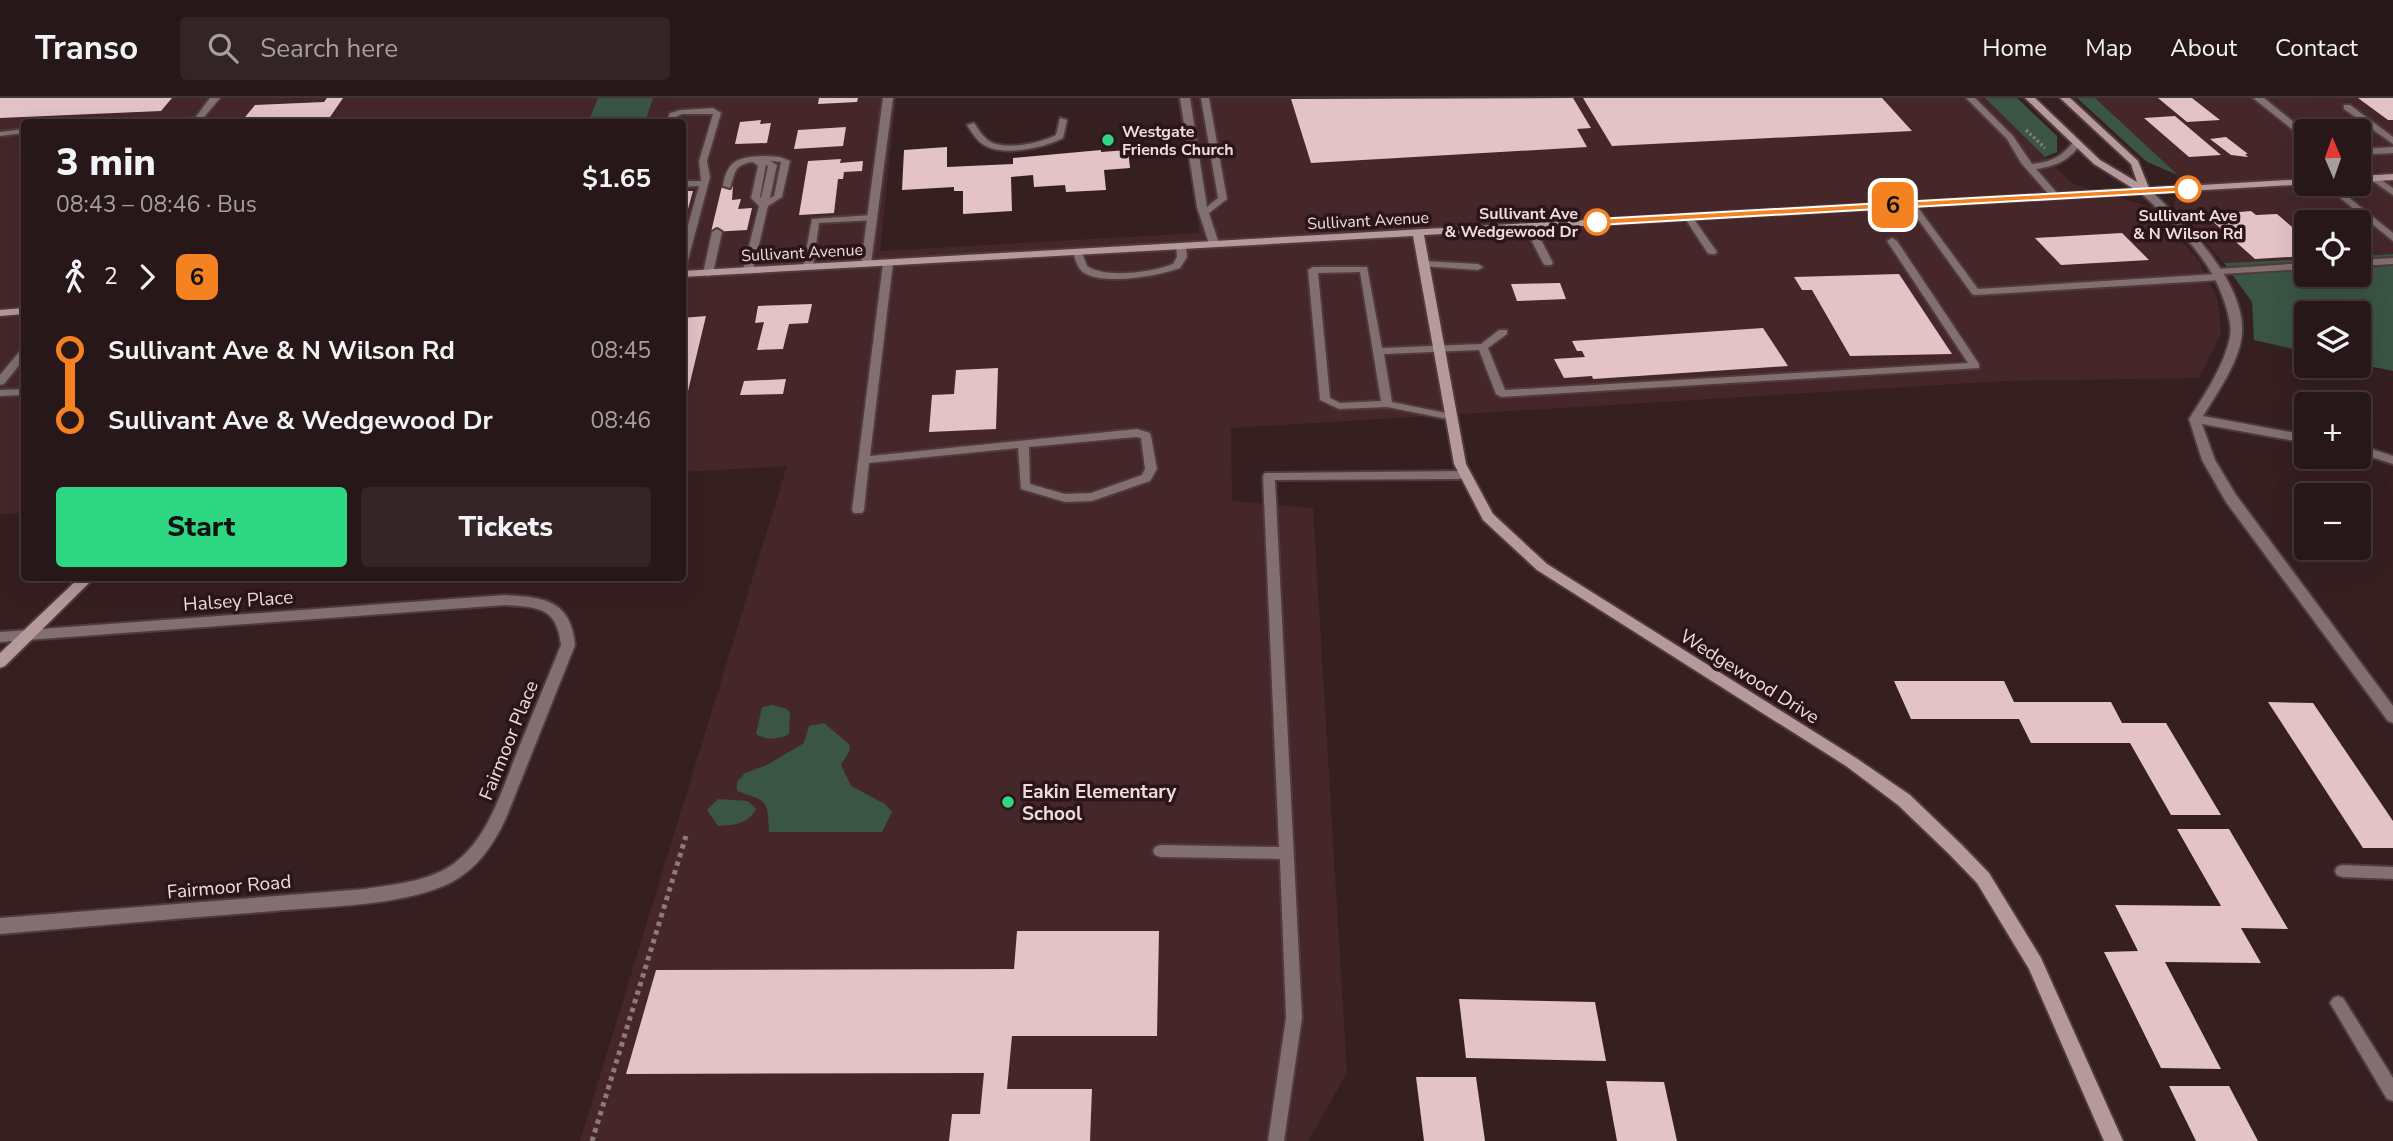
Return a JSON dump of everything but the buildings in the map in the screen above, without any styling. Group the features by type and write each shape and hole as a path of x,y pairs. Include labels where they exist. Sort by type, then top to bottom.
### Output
{"main road":[{"path":"2030,98 2097,162 2145,191"},
{"path":"2065,98 2136,163 2145,191"},
{"path":"2371,178 2393,177"},
{"name":"Sullivant Avenue","path":"686,274 2294,183"},
{"name":"Wedgewood Drive","path":"1418,233 1465,475 1488,517 1542,567 1851,762 1904,800 1955,849 1983,878 2035,964 2114,1141"},
{"path":"0,313 21,311"},
{"path":"0,662 84,581"}],"street":[{"path":"199,119 215,98"},
{"path":"866,264 888,98"},
{"path":"1185,98 1204,214 1214,244"},
{"path":"2258,98 2294,126"},
{"path":"2145,191 2181,225 2219,274 2230,293 2238,334 2218,381 2195,419 2199,444 2218,477 2393,717"},
{"path":"2195,419 2294,437"},
{"path":"2371,453 2393,460"},
{"name":"Halsey Place","path":"0,637 505,600 532,601 559,614"},
{"name":"Fairmoor Place","path":"458,873 484,846 498,818 568,645 568,628 559,614"},
{"name":"Fairmoor Road","path":"0,926 365,896 419,887 458,873"}],"lane":[{"path":"1204,214 1223,199 1205,98"},
{"path":"1970,98 2010,138 2029,167 2055,196"},
{"path":"2347,107 2393,141"},
{"path":"671,119 673,115 681,112 713,110 717,113 703,161 704,183 686,249"},
{"path":"971,125 984,142 995,147 1009,147 1041,145 1053,141 1060,136 1063,120"},
{"path":"0,134 21,131"},
{"path":"2029,167 2060,162 2077,143"},
{"path":"2371,151 2393,150"},
{"path":"754,159 762,165 755,198 764,205"},
{"path":"727,186 731,169 754,159 786,161 778,197 764,205 748,271"},
{"path":"2374,178 2393,192"},
{"path":"686,184 704,183"},
{"path":"2342,196 2393,238"},
{"path":"1912,204 1975,292 2294,267"},
{"path":"1688,217 1712,252"},
{"path":"808,267 815,221 872,218"},
{"path":"1530,226 1548,263"},
{"path":"708,273 717,232"},
{"path":"1483,347 1502,394 1975,366 1892,241"},
{"path":"1078,252 1081,264 1086,270 1097,274 1155,272 1177,265 1182,257 1181,246"},
{"path":"2371,262 2393,261"},
{"path":"858,510 888,262"},
{"path":"1424,264 1478,267"},
{"path":"1387,404 1364,269 1313,270 1325,400 1339,405 1387,404 1452,417"},
{"path":"1378,351 1439,351 1483,347 1503,332"},
{"path":"0,382 21,357"},
{"path":"0,393 21,390"},
{"path":"864,460 1023,444 1137,433 1146,436 1151,469 1146,478 1092,496 1065,498 1026,486 1023,444"},
{"path":"1276,1141 1294,1018 1269,476 1465,475"},
{"path":"1160,851 1286,853"},
{"path":"2342,872 2393,873"},
{"path":"2337,1003 2393,1093"}],"path":[{"path":"592,1141 686,836"}],"shaded area":[{"path":"0,98 598,98 589,119 21,119 21,513 0,514"},
{"path":"653,98 896,98 880,251 1200,233 1177,98 1985,98 2073,184 2151,207 2199,261 2218,300 2221,333 2199,378 2005,381 1231,428 1232,501 1313,508 1347,1073 1308,1141 580,1141 787,466 686,472 686,119 646,119"},
{"path":"2095,98 2393,98 2393,254 2371,255 2371,210 2294,210 2294,260 2224,263 2174,207 2178,175"}],"green space":[{"path":"598,98 653,98 646,119 589,119"},
{"path":"1985,98 2017,98 2057,136 2057,152 2045,157"},
{"path":"2077,98 2095,98 2178,175 2147,162"},
{"path":"2393,254 2393,371 2371,366 2371,301 2294,301 2294,349 2254,340 2252,302 2224,263 2294,260 2294,287 2371,287 2371,255"},
{"path":"773,705 787,709 790,713 789,734 768,738 756,734 762,707"},
{"path":"824,723 849,744 850,750 841,765 851,786 885,804 892,812 882,832 769,832 768,812 763,802 737,791 737,782 745,773 765,766 804,743 809,726"},
{"path":"718,799 748,801 756,809 745,821 718,826 707,810"}],"bus line":[{"name":"6","path":"1597,222 2188,189"}],"place":[{"name":"Westgate Friends Church","path":"1108,140"},
{"name":"Sullivant Ave & N Wilson Rd","path":"2188,189"},
{"name":"Sullivant Ave & Wedgewood Dr","path":"1597,222"},
{"name":"Eakin Elementary School","path":"1008,802"}]}
